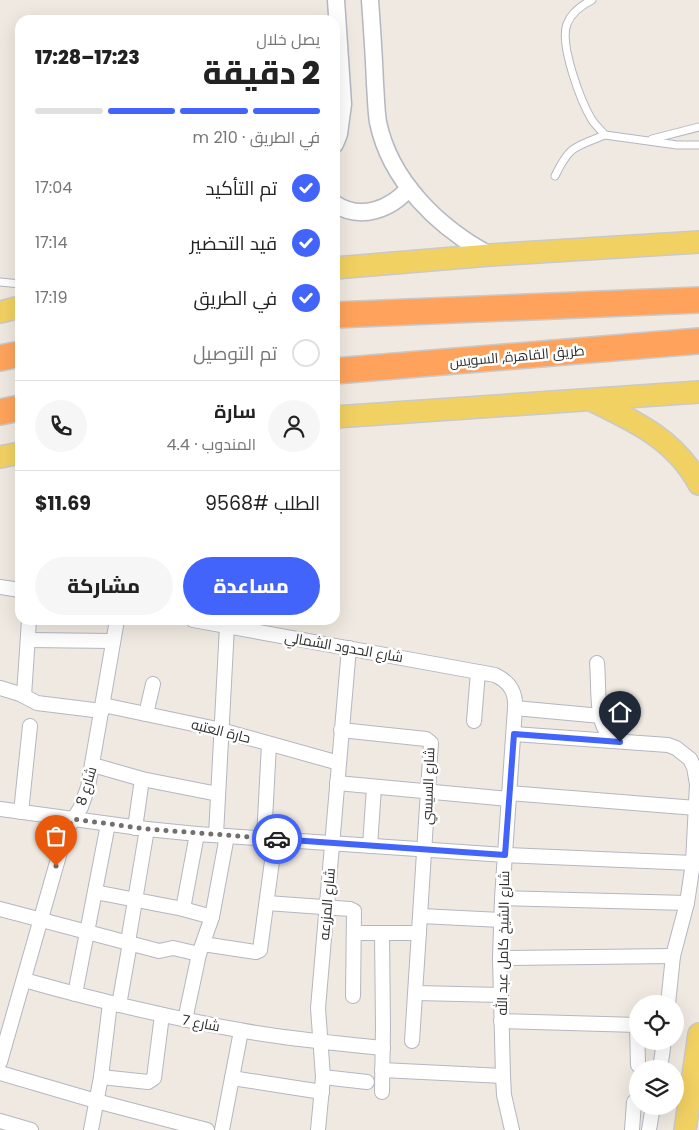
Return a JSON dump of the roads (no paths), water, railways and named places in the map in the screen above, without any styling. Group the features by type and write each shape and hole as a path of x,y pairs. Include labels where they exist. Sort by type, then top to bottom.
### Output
{"highway":[{"path":"340,315 699,300"},
{"name":"طريق القاهرة, السويس","path":"340,371 699,341"},
{"path":"0,358 15,355"},
{"path":"0,412 15,409"}],"main road":[{"path":"340,268 490,255 699,242"},
{"path":"0,312 15,309"},
{"path":"340,417 699,392"},
{"path":"588,399 636,422 664,440 686,464 699,484"},
{"path":"0,457 15,454"},
{"path":"685,1130 699,1034"}],"street":[{"path":"336,0 337,15"},
{"path":"370,0 378,121 390,156 409,188 422,204 448,228 471,245 490,255"},
{"path":"340,52 344,104 340,128"},
{"path":"340,206 350,211 364,212 377,210 390,206 409,188"},
{"path":"0,587 15,589"},
{"path":"24,696 29,625"},
{"name":"شارع 8","path":"0,1062 66,831 84,800 93,765 116,625"},
{"name":"شارع الحدود الشمالي","path":"221,625 495,675"},
{"path":"185,1020 201,949 212,917 222,835 218,794 227,626"},
{"path":"28,640 113,641"},
{"name":"شارع المزرعه","path":"318,1130 322,1077 318,1008 349,648"},
{"path":"597,663 601,716 606,731 620,742"},
{"path":"474,720 478,672"},
{"name":"شارع الشيخ كامل عبد الله","path":"495,675 503,679 514,692 516,700 502,898 500,958 503,1076 512,1130"},
{"path":"146,714 152,684"},
{"name":"حارة العتبه","path":"0,688 24,696 37,703 102,708 146,714 221,730 338,763"},
{"path":"516,708 601,716"},
{"path":"21,812 30,726"},
{"name":"شارع السيسي","path":"341,730 429,740 432,749 412,1041"},
{"path":"514,734 668,745 684,753 694,767 697,784 693,862 687,904 673,956 669,995"},
{"path":"0,909 159,951 173,948 258,952 261,949 267,904 269,744"},
{"path":"93,765 142,779 218,794"},
{"path":"91,1130 114,1004 129,942 141,828 142,779"},
{"path":"337,783 429,792 696,808"},
{"path":"370,846 374,787"},
{"path":"0,809 197,834 505,855 693,862"},
{"path":"75,994 108,824"},
{"path":"183,909 197,834"},
{"path":"95,892 183,909 212,917"},
{"path":"502,898 687,904"},
{"path":"267,904 352,909 355,913 353,996"},
{"path":"421,916 501,920"},
{"path":"355,933 420,933"},
{"path":"382,933 382,1092"},
{"path":"500,958 673,956"},
{"name":"شارع 7","path":"24,980 114,1004 241,1031 320,1042 383,1048"},
{"path":"416,992 501,995"},
{"path":"101,1077 148,1082 154,1078 162,1015"},
{"path":"501,1020 629,1025"},
{"path":"222,1130 241,1031"},
{"path":"382,1070 503,1076"},
{"path":"0,1072 96,1101 207,1130"},
{"path":"322,1077 367,1082"},
{"path":"232,1078 322,1092"},
{"path":"632,1130 633,1115"},
{"path":"648,1130 651,1115"},
{"path":"0,1121 31,1130"}],"lane":[{"path":"592,0 580,3 567,24 566,50 582,102 593,122 605,135"},
{"path":"646,140 699,128"},
{"path":"555,176 564,156 575,147 605,135 677,145 699,145"},
{"path":"0,282 15,284"}]}
